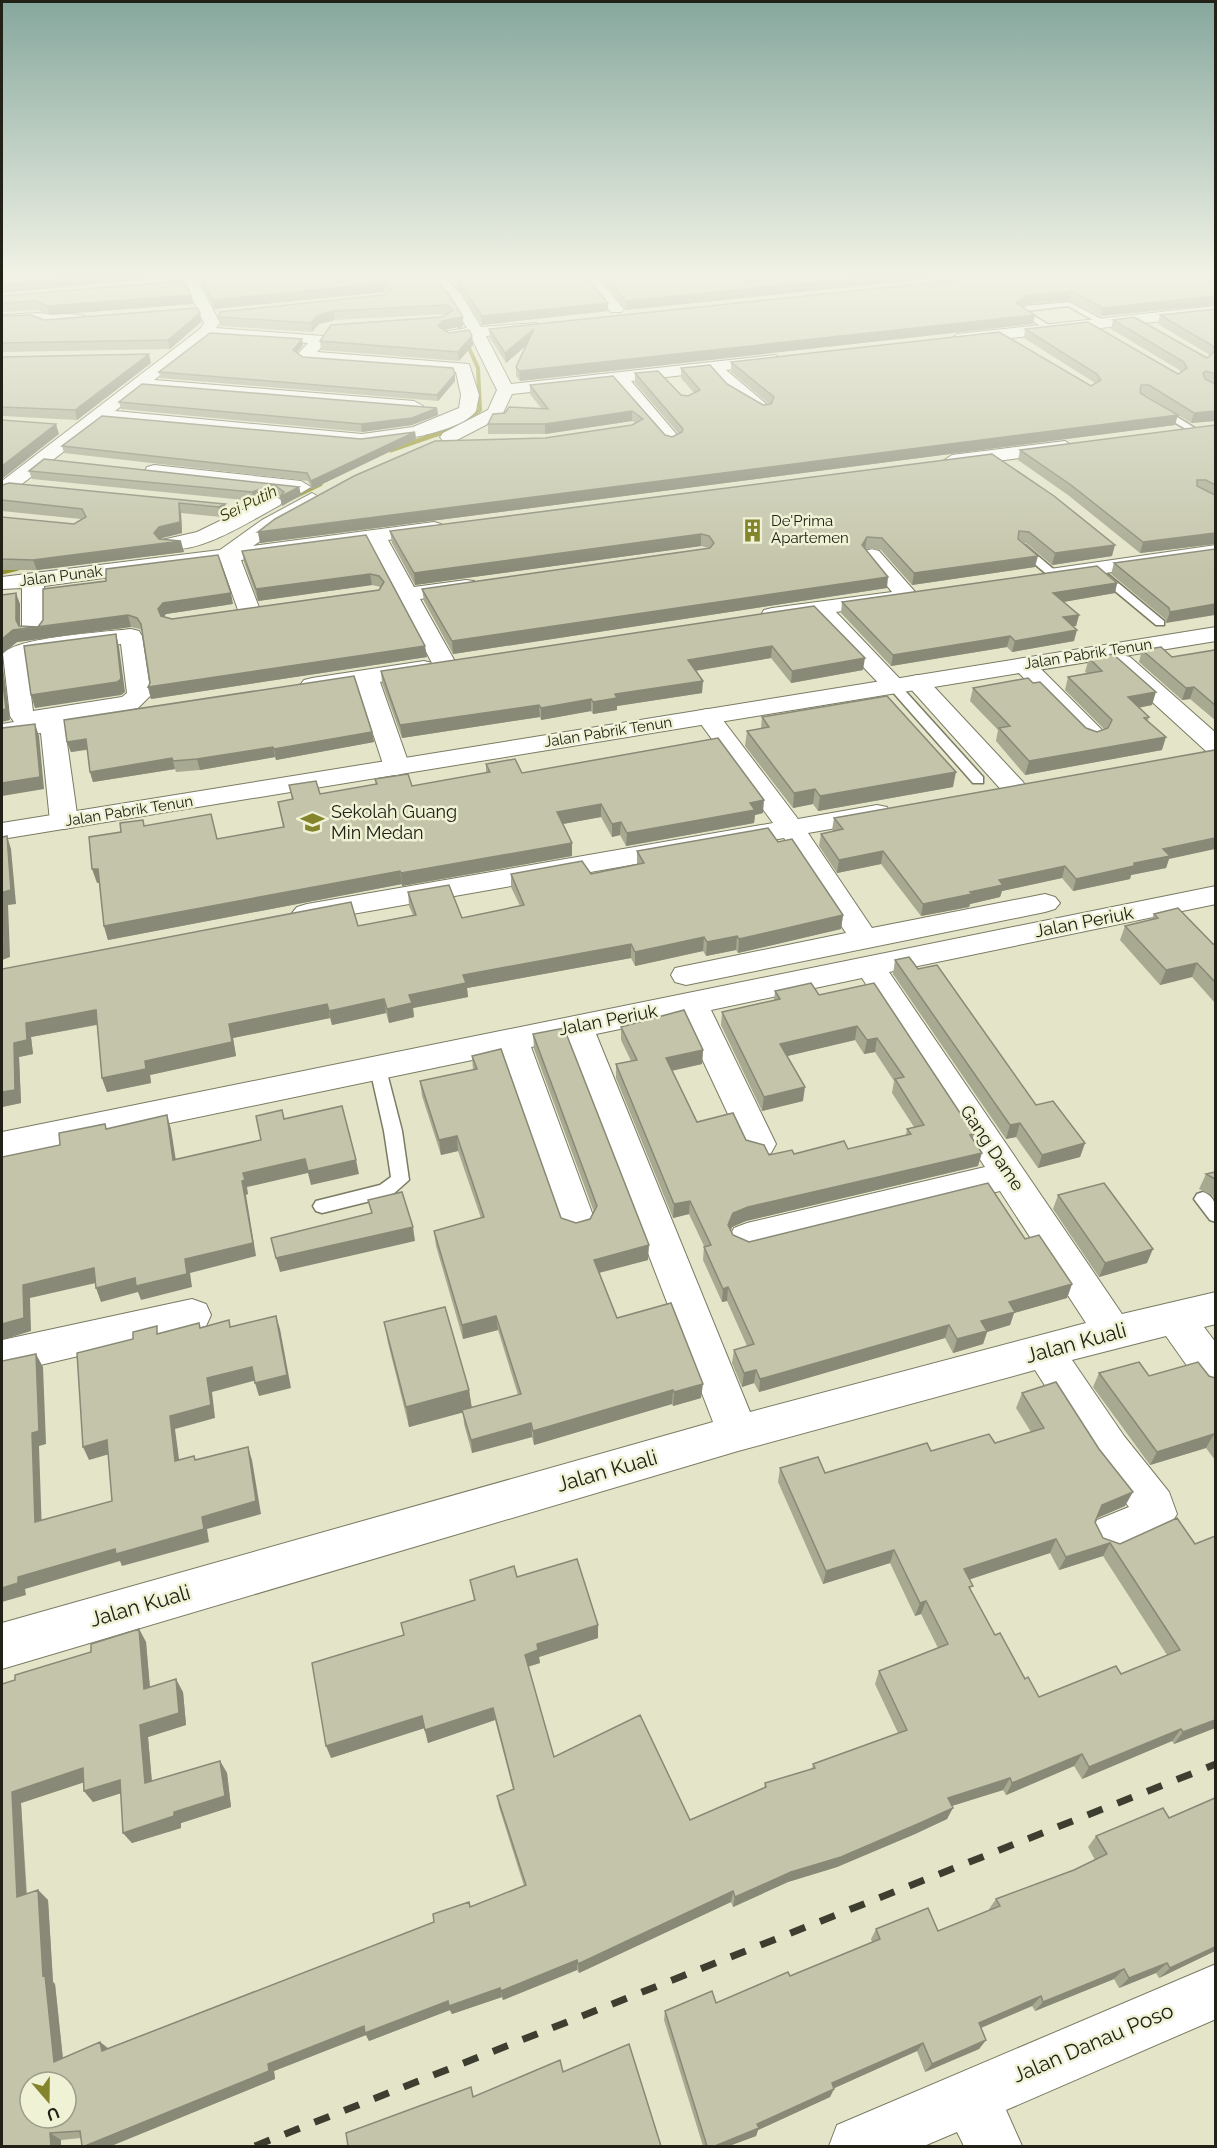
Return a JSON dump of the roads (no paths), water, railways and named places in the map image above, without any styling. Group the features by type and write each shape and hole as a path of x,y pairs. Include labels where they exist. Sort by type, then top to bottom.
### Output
{"street":[{"path":"8,481 39,459 72,429 98,415 154,373"},
{"path":"464,373 470,395 467,411"},
{"path":"497,373 506,390"},
{"path":"506,390 652,373"},
{"path":"664,373 676,386"},
{"path":"724,373 734,388 762,408"},
{"path":"618,377 672,440"},
{"path":"141,384 467,411"},
{"path":"418,450 463,432 495,413 506,390"},
{"path":"98,415 380,438 441,425 467,411"},
{"path":"72,429 108,436"},
{"path":"1166,434 1203,429"},
{"path":"359,457 380,444 380,438"},
{"path":"436,442 482,442"},
{"path":"938,463 1088,444"},
{"path":"995,456 1021,474"},
{"path":"39,459 74,463"},
{"path":"130,469 300,487 323,484 228,554 238,612 271,607"},
{"path":"8,481 40,488"},
{"path":"2,570 198,539 300,487"},
{"path":"224,506 256,510"},
{"name":"Jalan Punak","path":"2,583 33,581 452,525"},
{"path":"286,689 456,664 409,594 375,535"},
{"path":"1118,549 1136,563"},
{"path":"1020,579 1215,551"},
{"path":"872,555 906,594"},
{"path":"33,581 33,631"},
{"path":"409,594 489,583"},
{"path":"751,619 929,591"},
{"path":"820,608 1024,786 959,798"},
{"name":"Jalan Pabrik Tenun","path":"2,831 1215,634"},
{"path":"2,731 52,719 129,703 139,695 131,636 25,649 15,654 14,661 22,716 27,719 52,719 161,707"},
{"path":"1109,651 1208,751"},
{"path":"1024,665 1093,735"},
{"path":"366,677 397,767"},
{"name":"Gang Dame","path":"707,716 791,828 867,953 1113,1332"},
{"path":"52,719 64,821"},
{"path":"282,918 903,808"},
{"name":"Jalan Periuk","path":"2,1146 577,1026 689,989 867,953 1215,895"},
{"path":"867,953 1045,903"},
{"path":"689,989 759,1144"},
{"path":"577,1026 738,1432"},
{"path":"512,1040 577,1221"},
{"path":"747,1238 1009,1175"},
{"name":"Jalan Kuali","path":"2,1646 738,1432 1113,1332 1215,1308"},
{"path":"2,1357 192,1315"},
{"path":"1175,1318 1215,1375"},
{"path":"1044,1351 1109,1449 1154,1506 1155,1514 1152,1518 1112,1536"},
{"name":"Jalan Danau Poso","path":"858,2146 1215,1991"},
{"path":"970,2096 993,2146"}],"lane":[{"path":"1151,404 1203,429"},
{"path":"1021,547 1054,575"},
{"path":"1095,569 1160,623"},
{"path":"906,684 978,780"},
{"path":"322,1206 385,1191 400,1180 393,1131 378,1069"},
{"path":"1203,1200 1215,1215"}],"waterway":[{"name":"Sei Putih","path":"436,435 464,422 480,410 478,373"},
{"name":"Sei Putih","path":"391,450 440,433"},
{"name":"Sei Putih","path":"291,498 320,484"},
{"name":"Sei Putih","path":"2,572 18,568"}],"railway":[{"path":"255,2146 1216,1764"}],"place":[{"name":"De'Prima Apartemen","path":"753,530"},
{"name":"Sekolah Guang Min Medan","path":"313,822"}]}
